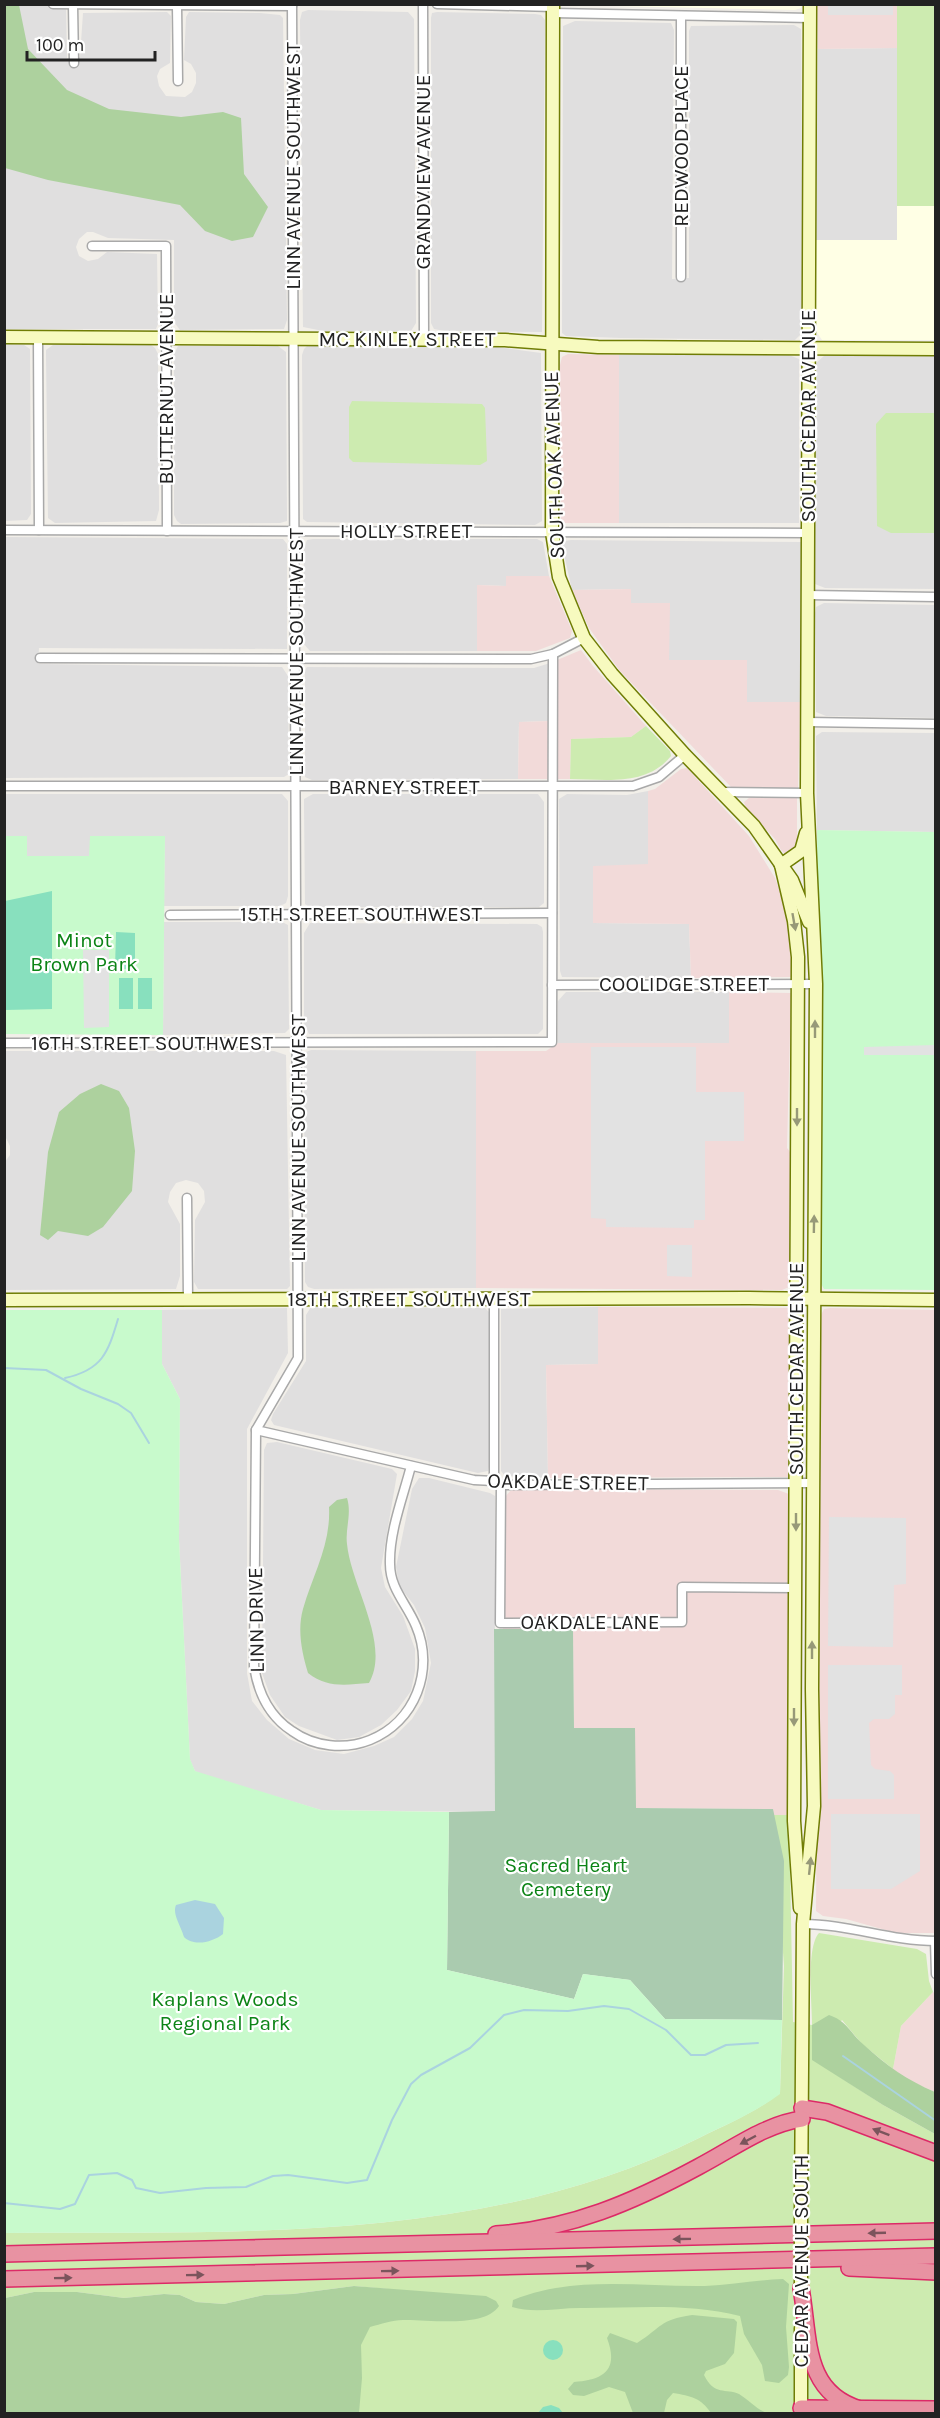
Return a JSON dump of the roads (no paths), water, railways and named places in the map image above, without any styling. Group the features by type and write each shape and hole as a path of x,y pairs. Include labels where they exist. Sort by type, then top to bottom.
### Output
{"highway":[{"path":"302,2248 510,2233 566,2224 620,2207 802,2114 827,2112 936,2153"},
{"path":"4,2254 936,2231"},
{"path":"4,2279 936,2256"},
{"path":"705,2263 936,2272"},
{"path":"801,2288 812,2363 817,2377 827,2391 839,2401 860,2409"},
{"path":"801,2411 936,2409"}],"main road":[{"name":"SOUTH CEDAR AVENUE","path":"802,2114 802,1924 814,1806 813,1299 816,984 813,947 812,859 807,793 810,4"},
{"name":"SOUTH OAK AVENUE","path":"553,8 552,532 559,577 584,638 612,674 754,826 781,865 803,904 813,947"},
{"name":"MC KINLEY STREET","path":"4,337 424,339 552,343 598,347 936,349"},
{"name":"SOUTH CEDAR AVENUE","path":"802,1924 795,1862 794,1821 798,984 794,921 781,865 801,851 808,827"},
{"name":"18TH STREET SOUTHWEST","path":"4,1300 796,1298 936,1300"},
{"name":"CEDAR AVENUE SOUTH","path":"801,2411 802,2114"}],"street":[{"path":"53,4 292,5"},
{"name":"GRANDVIEW AVENUE","path":"423,4 424,339"},
{"path":"437,4 681,16 810,18"},
{"path":"73,5 74,63"},
{"name":"LINN AVENUE SOUTHWEST","path":"292,5 298,1299"},
{"path":"177,6 178,81"},
{"name":"REDWOOD PLACE","path":"681,16 681,277"},
{"name":"BUTTERNUT AVENUE","path":"92,246 166,246 167,531"},
{"path":"38,338 39,530"},
{"name":"HOLLY STREET","path":"4,530 808,532"},
{"path":"808,595 936,597"},
{"path":"40,658 531,659 553,654 584,638"},
{"path":"552,985 553,654"},
{"path":"807,722 936,724"},
{"name":"BARNEY STREET","path":"4,786 633,786 650,783 685,754"},
{"path":"722,792 807,793"},
{"name":"15TH STREET SOUTHWEST","path":"170,915 552,913"},
{"name":"COOLIDGE STREET","path":"552,985 816,984"},
{"name":"16TH STREET SOUTHWEST","path":"4,1043 552,1042 552,985"},
{"path":"187,1198 188,1299"},
{"path":"256,1430 298,1358 298,1299"},
{"path":"494,1299 498,1483"},
{"name":"OAKDALE STREET","path":"256,1430 474,1480 498,1483 813,1483"},
{"name":"LINN DRIVE","path":"256,1430 256,1681 273,1714 293,1732 317,1743 346,1745 379,1736 408,1711 420,1687 424,1661 421,1638 395,1588 390,1564 392,1543 411,1466"},
{"name":"OAKDALE LANE","path":"498,1483 500,1623 682,1622 682,1587 795,1588"},
{"path":"802,1924 833,1924 889,1938 935,1941 936,1974"}],"water":[{"path":"195,1900 215,1904 224,1918 223,1934 198,1943 184,1937 176,1916 176,1905"}],"waterway":[{"path":"65,1378 87,1370 102,1358 111,1341 118,1319"},
{"path":"4,1368 46,1370 81,1389 118,1404 131,1413 149,1443"},
{"path":"4,2203 60,2209 75,2204 89,2175 117,2173 132,2180 136,2188 160,2193 246,2187 273,2176 288,2175 347,2183 367,2180 392,2120 411,2084 421,2075 470,2048 504,2015 524,2010 568,2011 604,2006 629,2009 666,2030 691,2055 705,2055 726,2045 758,2043"},
{"path":"843,2056 936,2121"}],"park label":[{"name":"Minot Brown Park","path":"84,952"},
{"name":"Sacred Heart Cemetery","path":"566,1877"},
{"name":"Kaplans Woods Regional Park","path":"225,2011"}]}
